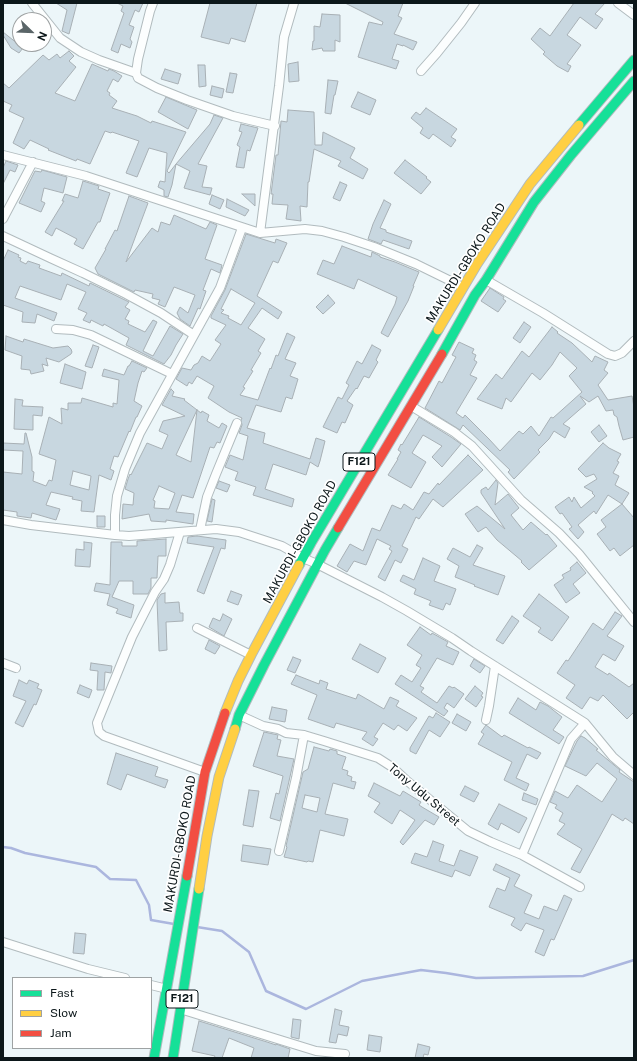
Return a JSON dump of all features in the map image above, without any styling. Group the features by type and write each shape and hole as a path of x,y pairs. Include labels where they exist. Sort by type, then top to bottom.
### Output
{"main road":[{"name":"MAKURDI-GBOKO ROAD","path":"154,1058 205,772 222,719 238,681 303,558 476,264 530,184 634,60"},
{"name":"F121","path":"173,1058 207,836 219,777 239,715 317,564 475,295 486,280 534,202 571,155 634,81"}],"street":[{"path":"32,3 60,38 76,49 99,60 136,73"},
{"path":"153,3 138,59 136,73 138,78 157,88 232,116 274,126"},
{"path":"260,233 280,86 284,37 294,3"},
{"path":"421,72 461,23 475,3"},
{"path":"618,3 634,15"},
{"path":"3,155 92,178 260,233 305,229 322,231 374,247 416,264 463,287"},
{"path":"3,219 32,162"},
{"path":"115,535 117,496 125,469 140,433 220,288 242,228"},
{"path":"3,236 126,294 161,313 194,335"},
{"path":"486,280 608,354 615,356 622,353 634,341"},
{"path":"56,328 73,330 91,335 172,374"},
{"path":"411,406 454,432 472,446 521,500 559,533 579,554 634,622"},
{"path":"200,530 209,492 237,423"},
{"path":"3,520 31,525 129,536 216,528 240,532 282,546 382,597 448,634 495,666 585,723 613,757 634,775"},
{"path":"180,532 164,579 155,592 132,638 97,723 99,732 104,736 205,772"},
{"path":"197,628 251,655"},
{"path":"3,663 16,668"},
{"path":"486,720 495,666"},
{"name":"Tony Udu Street","path":"239,715 263,726 278,728 286,733 304,735 382,760 468,831 522,855 580,887"},
{"path":"522,855 571,739 585,723"},
{"path":"279,851 296,778 304,735"},
{"path":"3,942 88,969 121,977"},
{"path":"152,985 167,989"},
{"path":"180,1009 316,1051 345,1054"}],"building":[{"path":"56,3 77,3 69,34 62,31 67,10"},
{"path":"117,3 143,3 139,12 135,10 129,25 134,27 130,39 132,42 130,48 121,44 118,53 111,50 124,13 121,11 123,6"},
{"path":"210,3 257,3 245,42 231,38 229,44 201,37"},
{"path":"345,3 403,3 398,16 402,18 394,34 417,42 413,50 397,44 392,59 399,61 396,69 358,57 369,22 382,25 383,22"},
{"path":"574,3 605,3 595,14 603,19 596,29 580,17 567,35 581,45 567,64 571,66 568,72 557,66 543,54 545,52 531,39 540,28 550,36"},
{"path":"322,14 340,15 340,42 335,40 335,51 323,51 322,48 312,50 314,41 314,26 320,27"},
{"path":"3,32 12,39 12,49 11,48 3,35"},
{"path":"69,51 74,56 69,61 76,67 55,93 75,101 92,64 108,71 109,69 122,76 118,82 113,79 107,91 110,93 109,95 117,101 112,108 137,116 151,123 152,121 186,132 167,171 169,173 176,164 168,197 164,196 164,190 158,187 160,181 165,182 167,153 149,148 137,177 126,173 139,141 105,131 90,164 77,159 76,161 48,150 49,149 30,140 24,149 13,143 24,118 9,111 12,105 3,101 3,83 9,88 43,55 49,60 57,54 60,58"},
{"path":"298,62 299,81 289,82 288,64"},
{"path":"198,65 205,65 206,86 199,87"},
{"path":"165,69 181,74 178,84 161,79"},
{"path":"230,73 237,74 233,93 226,92"},
{"path":"328,80 338,81 331,114 325,113"},
{"path":"212,86 224,89 222,98 210,95"},
{"path":"358,92 376,100 370,115 351,107"},
{"path":"166,97 197,110 188,129 158,112"},
{"path":"426,108 457,129 451,137 456,140 451,147 433,134 429,139 420,133 423,128 411,118 416,112 420,115"},
{"path":"288,110 314,112 315,145 322,145 323,132 355,148 350,158 368,169 363,179 338,166 341,161 314,149 308,182 307,207 300,206 301,221 286,219 288,205 272,204 273,194 271,194 276,155 278,155 281,121 287,122"},
{"path":"214,115 223,118 198,164 207,166 202,187 212,188 210,195 184,188 190,171 176,164 210,124"},
{"path":"241,124 258,128 250,151 247,150 244,168 236,167 240,147 237,145 242,132 239,131"},
{"path":"405,160 427,177 426,178 431,182 421,194 394,173"},
{"path":"6,161 18,165 15,172 10,170 3,184 3,168"},
{"path":"42,170 67,177 63,193 44,188 41,201 45,203 41,212 19,203 35,171 41,172"},
{"path":"83,181 99,186 98,189 110,193 100,222 98,222 83,249 74,244 77,239 56,228 52,236 45,232 64,201 62,201 65,194 78,198"},
{"path":"340,182 347,185 340,201 333,198"},
{"path":"242,194 255,194 255,206"},
{"path":"212,195 224,200 220,209 209,204"},
{"path":"129,196 148,203 126,262 152,228 158,232 161,222 170,225 174,215 206,229 210,222 217,225 205,259 222,265 220,273 211,269 203,290 206,291 200,309 198,308 190,326 180,319 177,313 180,307 188,313 195,295 174,287 165,307 158,304 160,300 152,298 153,294 135,290 134,292 98,274 95,268 115,230 117,231"},
{"path":"227,199 249,210 245,216 226,207"},
{"path":"384,200 391,204 380,228 386,230 386,232 412,241 409,249 383,240 381,244 368,239"},
{"path":"246,234 275,243 276,239 287,243 278,263 273,261 257,296 282,312 278,319 262,308 248,328 265,339 258,351 261,353 251,370 253,371 240,395 258,400 270,368 271,369 276,355 278,356 287,333 295,337 285,359 296,363 290,376 298,379 292,399 286,397 281,412 256,405 247,428 265,433 263,443 310,459 316,438 325,441 318,467 310,462 306,475 273,464 265,489 294,499 292,507 253,495 256,487 235,480 238,472 225,467 230,455 243,460 248,436 239,433 242,425 242,418 229,412 208,398 214,386 197,376 192,384 189,382 187,386 176,379 182,368 191,370 202,356 210,361 221,344 215,340 226,325 211,318 211,316 225,290","holes":["231,289 255,303 241,325 228,318 229,316 221,313 224,310 221,309"]},
{"path":"342,246 371,257 372,252 380,257 419,272 408,301 388,337 381,333 397,297 358,279 354,289 317,274 323,260 334,264"},
{"path":"8,250 19,255 18,257 21,258 20,261 26,264 28,261 40,265 39,268 61,276 62,273 89,286 90,283 129,302 125,307 130,310 125,319 129,321 128,324 145,332 153,320 157,322 143,351 153,356 170,326 183,334 164,364 126,345 129,338 104,324 103,326 91,320 90,323 83,320 87,313 78,309 86,292 67,284 61,300 20,286 15,298 57,313 54,321 37,314 35,323 22,322 23,312 3,305 3,261"},
{"path":"490,288 504,297 503,299 506,301 498,312 481,301"},
{"path":"328,295 335,303 323,314 316,307"},
{"path":"524,322 531,327 520,343 513,338"},
{"path":"552,327 558,332 557,333 572,343 592,362 595,356 608,362 604,370 608,373 598,385 608,400 632,396 634,407 634,437 623,440 617,417 614,415 613,410 606,411 598,396 589,402 580,396 586,404 563,424 570,428 565,438 554,431 549,439 538,450 540,452 514,479 508,472 510,470 463,425 460,430 425,408 439,381 442,383 456,357 452,355 459,342 474,349 472,353 476,355 474,360 477,362 470,375 477,378 456,413 463,418 465,415 500,451 519,431 523,434 531,426 539,436 551,417 553,418 582,392 569,376 577,368 560,352 540,380 532,373 511,402 506,398 502,409 477,399 496,374 502,379 522,351 529,357"},
{"path":"6,336 23,342 24,339 53,348 68,346 72,352 59,362 46,358 48,366 42,364 44,371 31,374 30,370 21,369 22,356 5,350"},
{"path":"93,345 99,347 92,368 85,366"},
{"path":"372,345 381,350 376,360 378,362 369,378 364,376 357,389 356,388 347,401 353,405 345,423 342,422 337,433 323,427 338,397 342,399 349,385 346,383 357,361 362,364"},
{"path":"132,361 147,368 144,372 142,371 134,401 142,406 118,457 114,456 110,469 114,471 111,480 99,475 94,512 81,511 82,501 72,499 73,497 51,492 46,505 60,509 56,520 32,513 31,518 17,516 17,512 3,510 3,472 22,474 23,451 3,450 3,443 24,444 26,433 32,457 32,471 34,472 33,481 46,486 49,480 52,481 56,460 39,454 49,417 62,424 61,408 68,410 68,403 81,403 82,398 113,407 113,403 117,404 119,380 102,376 104,369 124,375","holes":["73,471 91,476 89,490 70,485"]},
{"path":"65,364 86,372 82,389 60,383"},
{"path":"171,389 174,392 172,396 185,399 184,400 201,413 202,411 209,415 207,421 219,428 222,423 227,426 220,443 217,442 214,448 210,447 193,498 182,495 176,512 194,514 193,524 166,520 166,522 151,521 149,514 122,519 123,504 133,505 134,493 125,489 128,479 147,443 162,449 168,435 159,431 163,421 185,416 162,405","holes":["197,410 191,462 176,455","159,486 175,493 169,509 154,508 155,501 153,500"]},
{"path":"15,399 23,400 22,406 43,407 42,416 33,415 33,430 14,429"},
{"path":"419,417 461,444 442,467 432,457 442,446 423,435 412,453 426,462 411,488 388,475 401,452 398,450 401,444 402,445"},
{"path":"599,425 607,436 599,442 591,432"},
{"path":"603,443 621,454 617,461 619,462 613,473 619,476 615,485 629,493 622,504 608,495 596,514 594,511 578,525 584,532 578,539 569,529 572,527 562,513 560,514 555,507 569,497 572,502 574,497 581,508 595,496 592,493 593,492 584,487 597,479 594,474 586,477 578,469"},
{"path":"468,455 483,470 443,507 433,499 419,519 416,517 402,546 408,549 401,563 395,560 385,581 378,577 392,551 389,549 391,546 377,539 366,565 354,561 347,572 337,566 350,544 363,551 372,528 380,531 392,505 401,509 404,504 413,510 424,492 429,494 438,483 439,485"},
{"path":"496,480 498,483 495,505 508,494 519,508 511,515 523,530 531,522 546,535 547,534 557,546 529,570 521,562 522,561 497,540 486,527 478,532 465,514 477,506 505,529 481,493 481,490 486,487 488,490"},
{"path":"219,481 230,485 227,492 216,488"},
{"path":"212,499 215,500 212,522 207,521"},
{"path":"622,504 634,518 634,545 620,556 614,548 610,551 597,534 606,527 601,520"},
{"path":"97,516 105,516 105,527 97,527"},
{"path":"197,536 226,540 225,549 221,548 204,594 197,591 214,547 187,543 188,537"},
{"path":"166,539 166,556 158,556 157,578 151,578 151,588 148,594 133,594 133,581 119,581 112,597 134,605 131,618 116,613 118,609 107,605 110,594 94,591 96,583 110,585 111,542 122,542 122,546 137,546 137,541"},
{"path":"84,542 92,543 90,567 75,566 76,549 84,550"},
{"path":"477,545 483,548 473,565 505,576 498,595 455,577 459,566 447,559 453,548 470,557"},
{"path":"423,558 440,566 434,581 456,589 450,605 446,603 443,610 429,605 431,601 414,594 416,589 400,581 403,575 414,580"},
{"path":"577,562 586,573 573,584 580,593 566,603 554,585 564,578 562,575 571,570 570,568"},
{"path":"231,591 242,595 238,605 227,601"},
{"path":"165,593 165,603 179,602 180,613 183,613 183,621 166,622 167,650 159,651 157,600 161,594"},
{"path":"539,594 569,617 552,641 538,632 541,628 523,616"},
{"path":"615,612 622,616 607,636 624,646 615,661 603,654 595,667 608,675 609,673 629,687 634,683 634,712 627,719 603,695 598,701 590,697 582,709 566,698 575,685 557,673 566,660 568,661 593,623 603,630"},
{"path":"223,614 232,619 224,636 209,627 213,618 220,621"},
{"path":"512,616 519,621 503,644 496,640"},
{"path":"420,627 431,635 432,633 448,642 446,646 459,652 453,665 437,658 420,686 424,688 421,692 437,703 449,686 454,687 464,694 454,708 447,703 444,708 448,711 444,716 395,684 401,675 412,682 421,668 416,665 422,655 407,645"},
{"path":"209,640 220,646 215,654 205,649"},
{"path":"360,644 386,658 378,673 352,659"},
{"path":"293,657 301,660 295,673 287,670"},
{"path":"474,659 485,666 480,673 470,666"},
{"path":"91,663 112,666 111,673 105,672 104,690 97,690 98,671 90,670"},
{"path":"296,675 319,684 320,680 328,683 326,689 356,699 358,694 384,709 390,697 399,701 396,706 417,718 407,731 398,725 394,730 383,723 374,737 378,739 373,746 362,739 367,732 336,723 334,728 308,719 317,695 291,684"},
{"path":"19,680 27,684 29,680 39,684 37,688 42,690 36,705 34,704 23,727 15,723 26,701 13,696"},
{"path":"80,685 92,690 89,698 77,693"},
{"path":"475,686 483,693 481,696 483,697 476,707 465,699"},
{"path":"518,698 536,710 540,702 548,706 562,717 553,730 564,737 559,744 509,713"},
{"path":"272,707 287,710 285,722 269,719"},
{"path":"436,713 450,722 440,737 429,730 416,754 410,751 410,748 429,716 433,718"},
{"path":"457,714 471,722 466,731 452,723"},
{"path":"486,725 502,737 504,735 541,753 537,759 527,754 516,778 529,784 526,791 504,780 512,762 478,744 484,734 481,732"},
{"path":"264,732 278,735 277,739 281,740 277,756 294,759 280,821 270,818 276,793 279,794 283,776 253,766"},
{"path":"581,736 598,749 596,750 620,770 619,772 634,782 634,824 625,818 623,821 612,814 580,873 571,869 582,849 557,834 565,824 559,821 563,813 555,808 557,805 550,802 555,791 568,798 577,785 602,802 617,779 597,763 586,776 565,766"},
{"path":"314,747 329,751 330,749 337,751 337,754 346,757 342,769 348,771 347,775 352,777 351,781 356,782 354,789 333,783 325,814 348,819 344,836 320,830 313,862 284,857 303,772 308,769","holes":["305,795 320,798 317,812 302,808"]},
{"path":"116,753 158,767 155,776 168,780 165,788 127,774 121,790 107,784"},
{"path":"374,783 400,796 403,791 421,802 419,805 439,817 434,825 425,820 403,845 400,842 415,820 400,810 392,824 374,812 380,803 368,796"},
{"path":"465,786 479,793 474,802 460,795"},
{"path":"249,790 259,791 253,827 243,825"},
{"path":"524,793 538,799 536,805 522,800"},
{"path":"499,804 527,818 519,833 501,823 498,830 488,824"},
{"path":"433,841 444,845 439,861 454,866 460,850 478,857 470,876 455,870 452,877 411,863 415,853 427,857"},
{"path":"243,845 271,849 268,865 241,861"},
{"path":"496,864 520,875 514,886 532,895 524,913 539,919 544,906 557,911 564,895 572,899 554,940 551,939 544,956 535,952 544,930 526,923 521,931 511,925 515,918 489,907 497,888 505,891 510,878 493,870"},
{"path":"75,933 86,934 84,954 73,953"},
{"path":"335,1009 342,1011 339,1025 349,1027 347,1036 338,1034 336,1043 329,1042"},
{"path":"293,1019 301,1020 299,1039 291,1037"},
{"path":"199,1021 290,1049 288,1058 251,1058 254,1048 229,1038 222,1058 214,1058 215,1056 192,1051"},
{"path":"369,1035 382,1037 380,1052 367,1050"},
{"path":"418,1044 430,1047 428,1055 424,1054 423,1058 415,1058"}],"waterway":[{"path":"3,847 25,853 96,867 110,879 136,880 149,905 151,920 174,924"},
{"path":"197,927 222,931 249,952 266,991 306,1009 362,981 421,970 476,978 583,976 634,960"}],"traffic: fast":[{"path":"579,125 634,60"},
{"path":"442,354 475,295 486,280 534,202 571,155 634,81"},
{"path":"299,565 438,330"},
{"path":"235,729 239,715 264,665 338,528"},
{"path":"154,1058 187,876"},
{"path":"173,1058 199,889"}],"traffic: slow":[{"path":"438,330 477,264 530,184 579,125"},
{"path":"225,713 238,681 299,565"},
{"path":"199,889 207,836 219,777 235,729"}],"traffic: jam":[{"path":"338,528 442,354"},
{"path":"187,876 205,772 225,713"}]}
